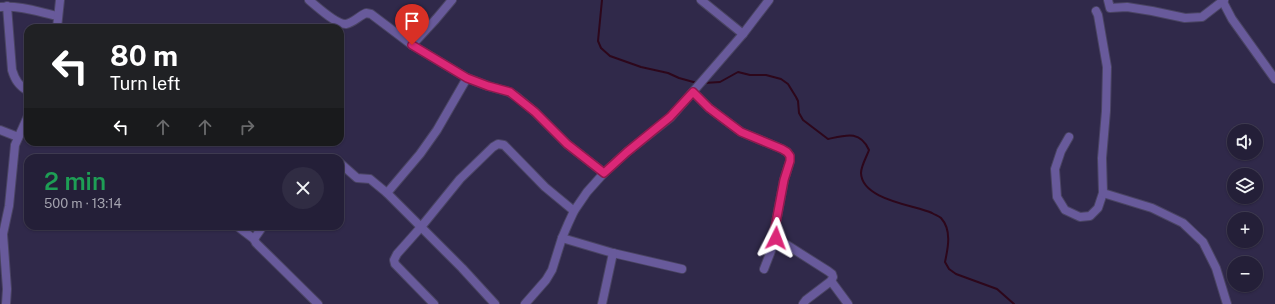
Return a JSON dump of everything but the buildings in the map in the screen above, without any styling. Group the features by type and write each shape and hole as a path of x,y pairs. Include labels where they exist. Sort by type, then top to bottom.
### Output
{"street":[{"path":"57,24 60,0"},
{"path":"308,0 337,22 344,24 348,24 366,13 371,14 412,45 467,78 510,92 546,122 567,144 604,173"},
{"path":"412,45 436,20 452,0"},
{"path":"701,0 743,34"},
{"path":"525,304 546,280 552,270 562,238 574,211 588,192 604,173 670,117 743,34 769,0"},
{"path":"1108,0 1110,8 1133,8 1184,18 1202,17 1223,0 1232,19 1275,79"},
{"path":"24,88 14,79 3,7 58,16"},
{"path":"1069,137 1061,151 1056,169 1057,197 1065,210 1080,218 1090,216 1098,208 1103,193 1102,158 1106,111 1107,67 1096,11"},
{"path":"387,194 437,130 467,78"},
{"path":"694,90 709,108 741,132 782,149 790,156 774,233 776,238 828,271 833,277 803,304"},
{"path":"6,304 7,289 3,234 9,206 15,145 24,124"},
{"path":"0,130 18,136"},
{"path":"434,304 395,264 394,260 397,254 422,227 460,179 493,147 498,144 504,145 545,187 574,211"},
{"path":"344,167 357,178 370,180 387,194 422,227 495,304"},
{"path":"1103,193 1152,208 1183,223 1203,242 1216,268 1227,304"},
{"path":"242,230 254,239 259,247 318,304"},
{"path":"254,239 260,230"},
{"path":"562,238 613,253 682,269"},
{"path":"764,269 776,238"},
{"path":"602,304 613,253"},
{"path":"831,280 848,304"}],"waterway":[{"path":"602,0 598,41 601,48 610,56 641,67 668,73 697,83"},
{"path":"704,83 720,82 738,72 750,75 766,75 781,79 788,84 796,97 798,101 799,113 803,120 828,139 847,135 861,139 869,150 861,173 864,182 870,190 890,200 924,210 941,218 947,228 948,234 945,262 949,269 956,274 997,289 1014,304"}],"route":[{"path":"412,45 467,78 510,92 546,122 567,144 604,173 670,117 693,92 723,120 741,132 782,149 790,156 774,233 776,238"}]}
